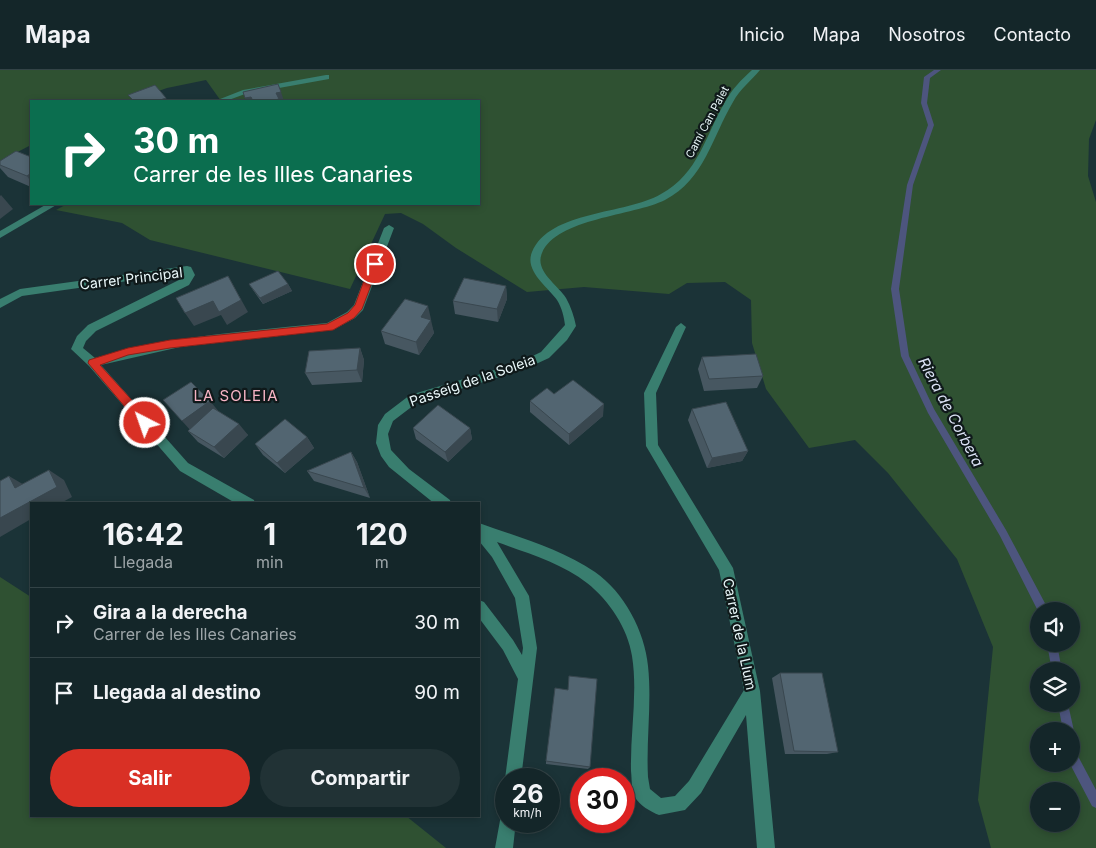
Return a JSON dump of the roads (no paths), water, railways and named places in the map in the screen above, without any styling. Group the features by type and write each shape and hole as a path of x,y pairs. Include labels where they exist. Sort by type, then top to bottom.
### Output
{"street":[{"name":"Camí Can Palet","path":"679,186 698,164 709,146 730,99 756,70"},
{"path":"222,100 243,92 326,77"},
{"name":"Passeig de la Soleia","path":"442,502 393,463 388,456 380,433 389,415 400,405 414,398 521,366 545,354 563,337 570,326 568,311 537,267 535,254 542,243 570,225 650,204 679,186"},
{"path":"0,235 51,205"},
{"path":"93,363 128,352 170,344 329,328 351,315 359,307 389,228"},
{"name":"Carrer Principal","path":"0,304 20,293 187,269 190,275 185,282 92,328 80,339 77,349 93,363 184,467 245,502"},
{"name":"Carrer de la Llum","path":"681,327 650,393 652,446 726,568 752,691 766,848"},
{"path":"480,530 554,558 592,578 610,597 623,615 637,639 641,667 638,770 642,793 659,807 679,804 695,788 752,691"},
{"path":"480,531 497,552 522,596 530,648 515,768"},
{"path":"480,608 508,646 527,679"},
{"path":"504,848 506,833"}],"waterway":[{"name":"Riera de Corbera","path":"938,70 927,77 924,103 931,125 910,185 895,289 905,356 931,411 1003,533 1038,602"},
{"name":"Riera de Corbera","path":"1053,652 1055,662"},
{"name":"Riera de Corbera","path":"1064,712 1066,722"},
{"name":"Riera de Corbera","path":"1080,771 1096,802"}],"district":[{"name":"LA SOLEIA","path":"236,395"}]}
